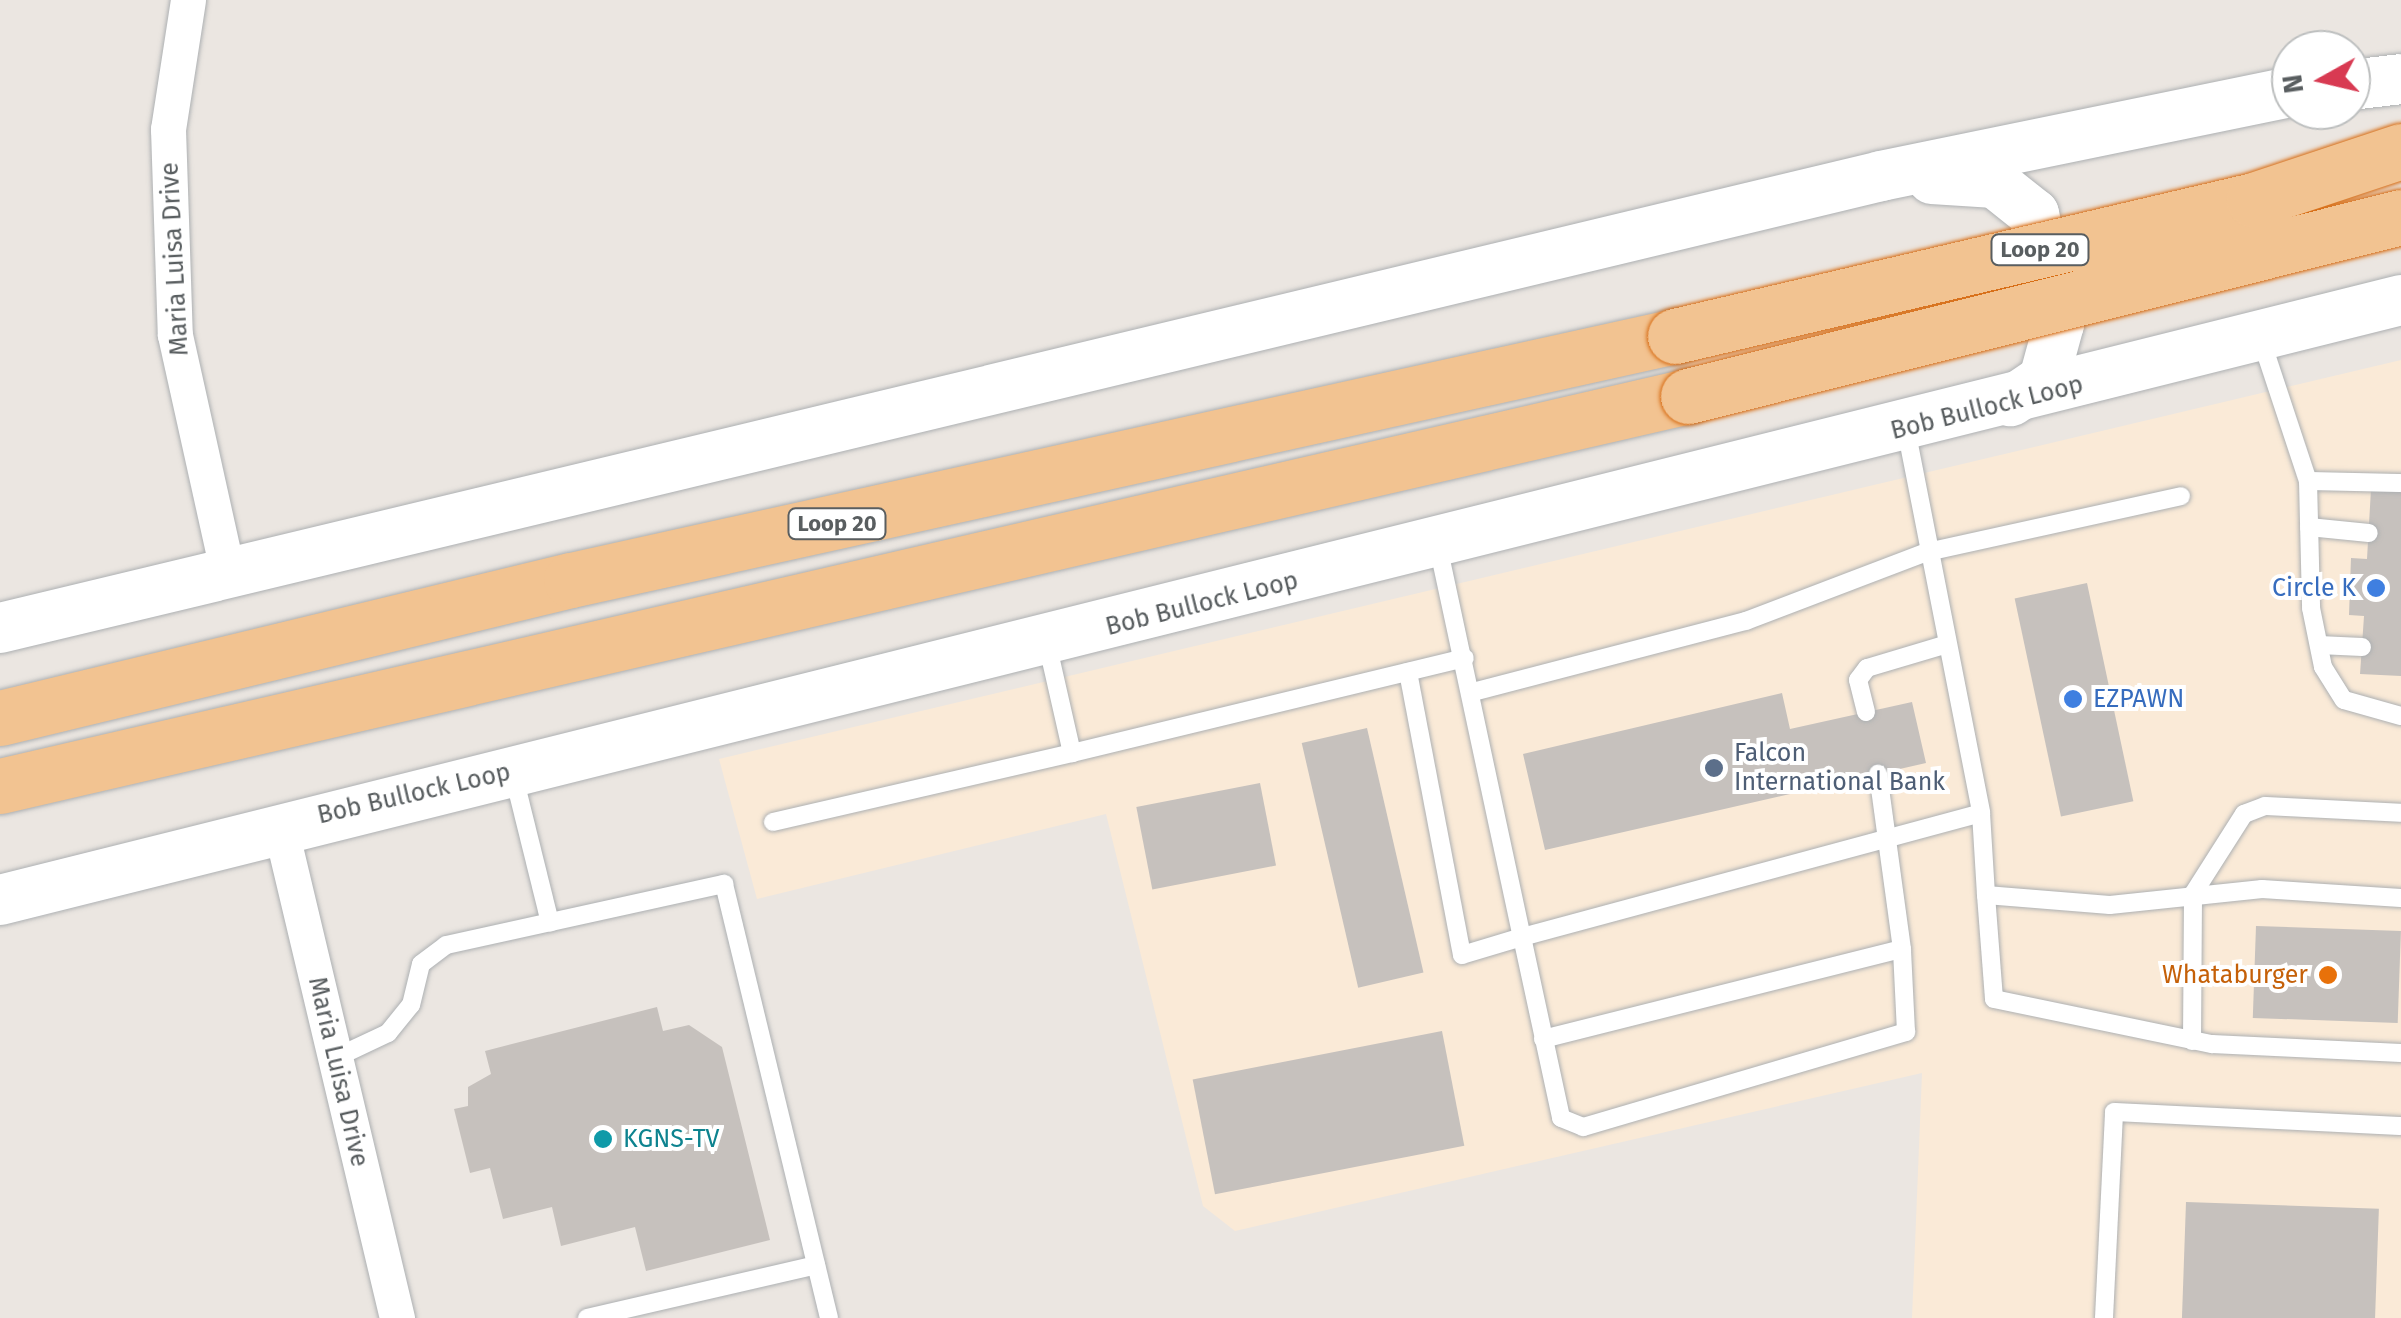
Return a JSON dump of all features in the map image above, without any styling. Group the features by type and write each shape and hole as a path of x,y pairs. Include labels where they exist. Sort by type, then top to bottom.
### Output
{"highway":[{"name":"Loop 20","path":"0,718 571,580 1675,336 2254,200 2401,151"},
{"name":"Loop 20","path":"0,786 1688,396 2401,216"}],"main road":[{"path":"2371,83 2401,79"},
{"path":"0,628 1881,176 2271,96"},
{"path":"1881,176 1996,183 2034,214 2059,324 2055,353 2044,379 2006,404"},
{"name":"Bob Bullock Loop","path":"0,900 280,826 1438,546 2006,404 2401,300"}],"street":[{"name":"Maria Luisa Drive","path":"188,0 168,129 175,335 228,574"},
{"name":"Maria Luisa Drive","path":"280,826 396,1318"}],"lane":[{"path":"2260,337 2308,481 2319,645 2344,700 2401,716"},
{"path":"1906,429 1944,645 1982,813 1994,999 2192,1041 2401,1053"},
{"path":"2308,481 2401,482"},
{"path":"1473,692 1746,621 1927,552 2181,496"},
{"path":"2309,527 2369,534"},
{"path":"1438,546 1473,692 1560,1118 1582,1127 1906,1032 1902,949 1878,774"},
{"path":"1047,643 1072,753"},
{"path":"1866,712 1858,680 1867,668 1944,645"},
{"path":"2319,645 2362,647"},
{"path":"773,822 1465,658"},
{"path":"1408,672 1462,955 1887,835 1982,813"},
{"path":"512,771 550,923"},
{"path":"2192,1041 2194,894 2244,814 2265,806 2401,813"},
{"path":"335,1058 388,1033 412,1005 421,964 446,945 724,884 829,1318"},
{"path":"1986,895 2110,905 2194,894 2401,898"},
{"path":"1543,1039 1902,949"},
{"path":"2104,1318 2114,1112 2401,1126"},
{"path":"587,1318 816,1265"}],"shaded area":[{"path":"2401,360 2401,1318 1912,1318 1922,1073 1235,1231 1203,1206 1106,814 757,899 719,759"}],"building":[{"path":"2371,489 2401,490 2401,676 2360,674 2364,616 2349,615 2351,558 2367,559"},
{"name":"EZPAWN","path":"2087,583 2133,801 2061,817 2015,598"},
{"name":"Falcon International Bank","path":"1782,693 1790,729 1912,702 1926,763 1545,850 1523,754"},
{"path":"1367,728 1423,973 1358,988 1302,743"},
{"path":"1260,783 1276,865 1152,889 1136,807"},
{"name":"Whataburger","path":"2256,926 2401,931 2398,1023 2253,1018"},
{"name":"KGNS-TV","path":"657,1007 663,1031 689,1025 722,1047 770,1240 646,1271 635,1227 561,1246 552,1207 503,1219 490,1168 470,1173 454,1109 468,1106 468,1087 491,1074 485,1051"},
{"path":"1442,1031 1464,1146 1215,1194 1193,1079"},
{"path":"2186,1202 2379,1209 2375,1318 2182,1318"}],"place":[{"name":"Circle K","path":"2376,588"},
{"name":"EZPAWN","path":"2073,699"},
{"name":"Falcon International Bank","path":"1714,768"},
{"name":"Whataburger","path":"2328,975"},
{"name":"KGNS-TV","path":"603,1139"}]}
